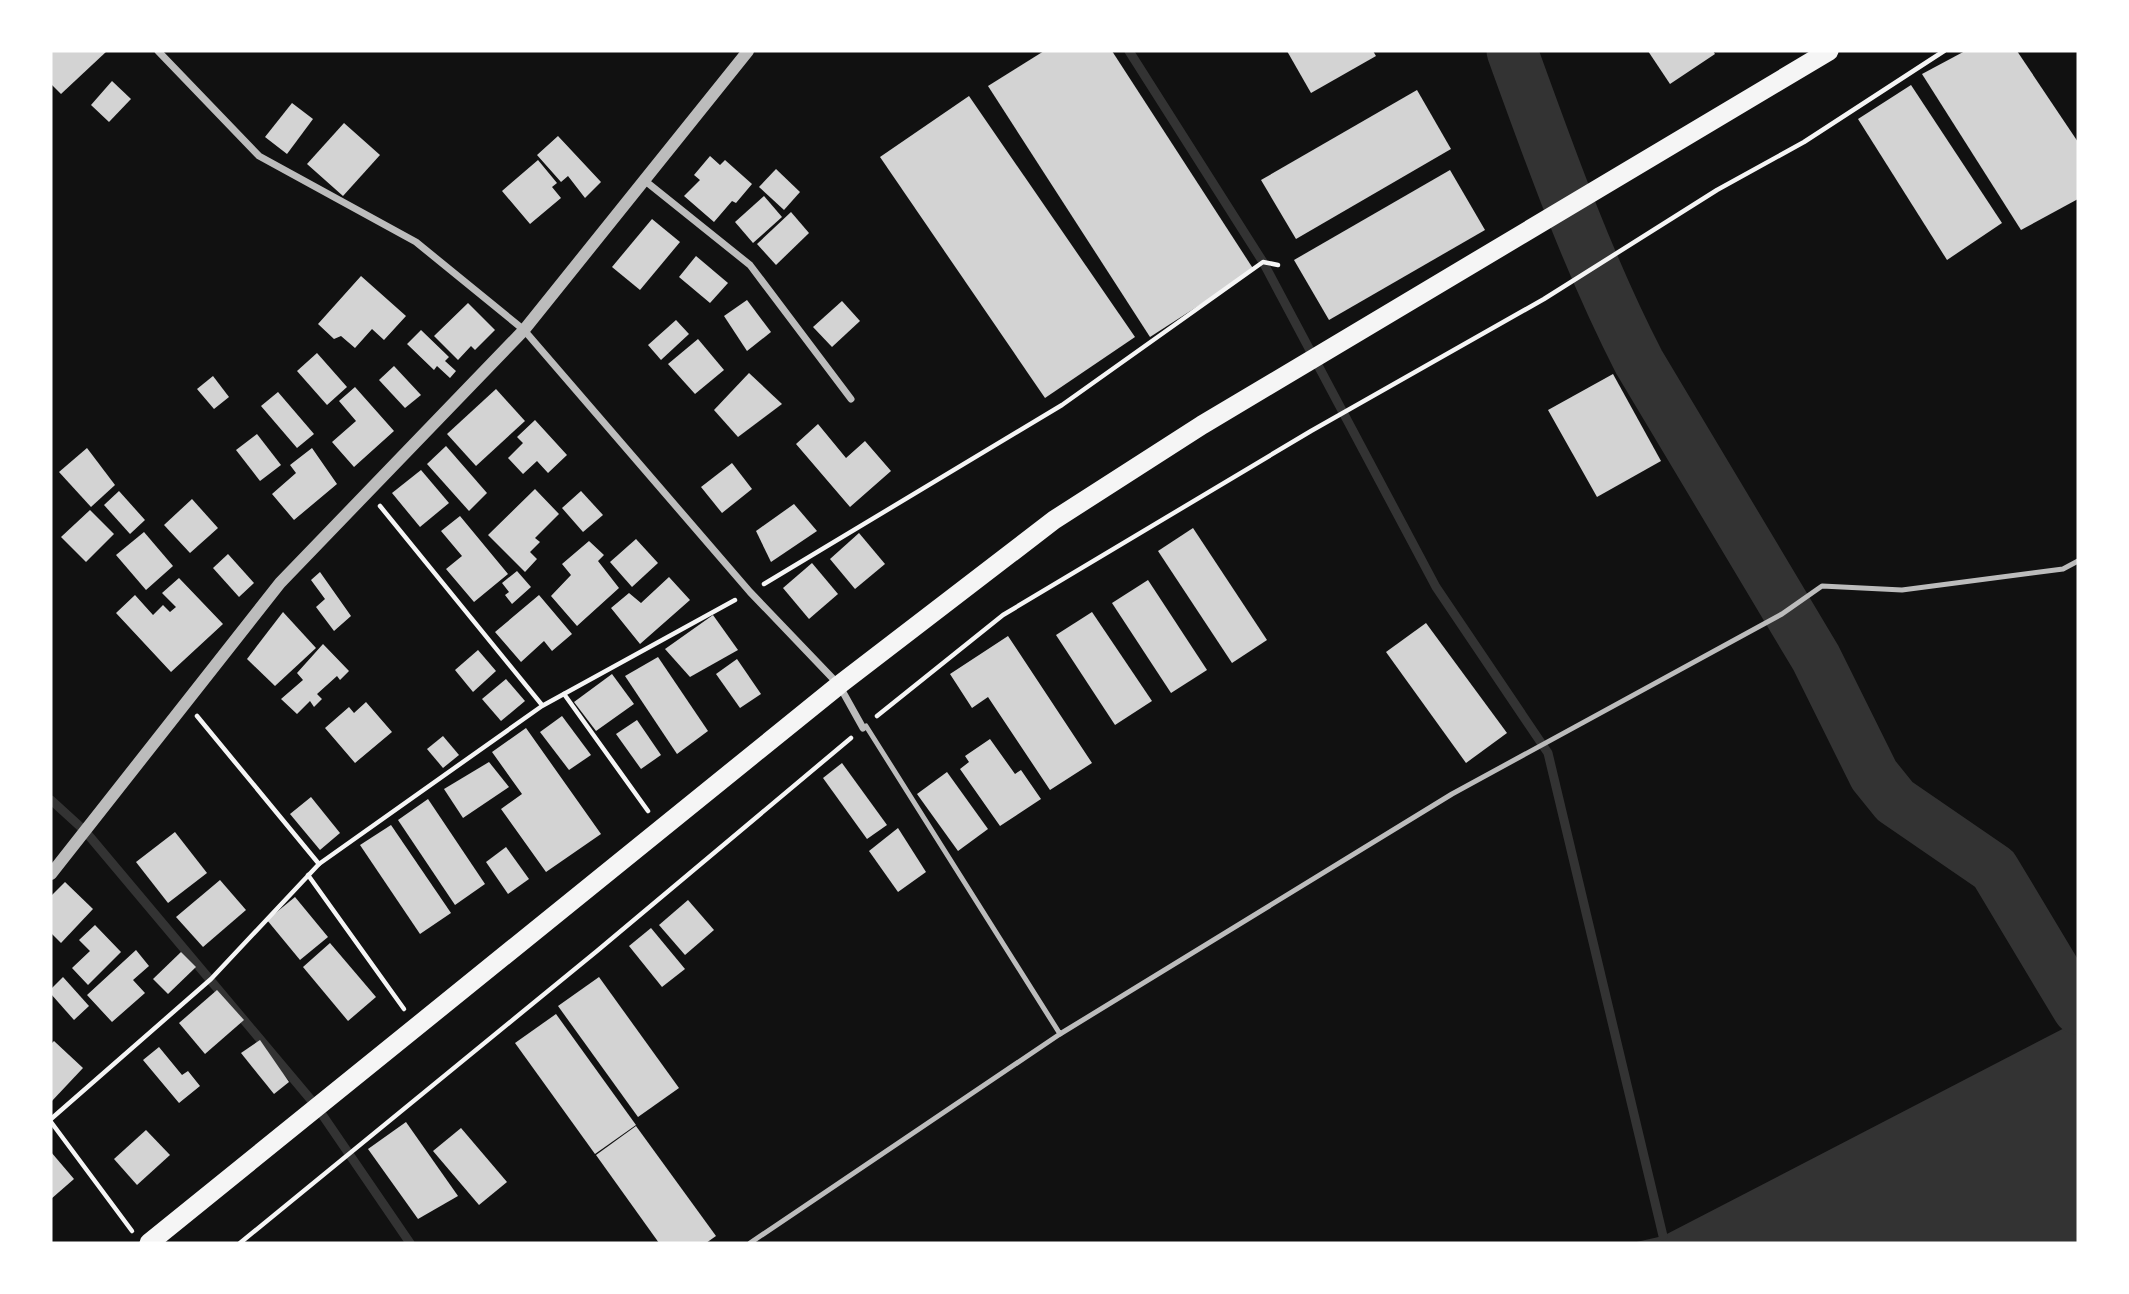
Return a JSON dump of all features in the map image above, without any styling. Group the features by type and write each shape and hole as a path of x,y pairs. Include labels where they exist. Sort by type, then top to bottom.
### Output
{"highway":[{"path":"141,1238 417,1027 839,685 1054,520 1202,425 1829,51"}],"street":[{"path":"158,51 259,156 416,242 524,330 750,592 839,685 864,727"},
{"path":"51,874 280,583 524,330 748,51"},
{"path":"643,180 750,265 851,399"}],"lane":[{"path":"750,1243 1060,1034 1452,794 1782,614 1822,586 1902,590 2063,569 2078,561"},
{"path":"864,727 1060,1034"}],"path":[{"path":"240,1243 607,943 918,681 1003,615 1332,418 1544,299 1717,190 1804,142 1944,51"},
{"path":"141,1238 51,1121 211,979 318,864 542,706 750,592 1062,405 1263,262 1278,265"},
{"path":"368,491 542,706"},
{"path":"564,694 661,829"},
{"path":"186,702 318,864"},
{"path":"308,875 417,1027"}],"shaded area":[{"path":"2078,1021 2078,1243 1632,1243 1663,1236"}],"building":[{"path":"51,51 107,51 61,94 51,84"},
{"path":"1044,51 1112,51 1254,270 1150,337 988,86"},
{"path":"1287,51 1373,51 1376,56 1311,93"},
{"path":"1648,51 1713,51 1715,54 1670,84"},
{"path":"1965,51 2017,51 2078,142 2078,199 2021,230 1922,74"},
{"path":"112,81 131,99 109,122 91,105"},
{"path":"1911,85 2002,223 1947,260 1858,119"},
{"path":"1417,90 1451,149 1296,239 1261,180"},
{"path":"969,96 1135,337 1045,398 880,157"},
{"path":"292,103 313,119 287,154 265,137"},
{"path":"344,123 380,155 343,196 307,164"},
{"path":"558,136 601,182 585,198 568,176 561,182 537,155"},
{"path":"710,156 720,165 725,160 752,184 736,203 732,201 714,222 684,196 700,180 694,175"},
{"path":"538,160 557,183 552,187 561,198 530,224 502,191"},
{"path":"776,169 800,192 784,210 759,187"},
{"path":"1450,170 1485,230 1329,320 1294,260"},
{"path":"764,196 782,217 753,243 735,222"},
{"path":"791,212 809,233 776,265 757,244"},
{"path":"652,219 680,242 640,290 612,267"},
{"path":"696,256 728,283 710,303 679,277"},
{"path":"361,276 406,316 384,340 372,329 355,348 341,336 334,339 318,324"},
{"path":"747,300 771,332 747,351 724,316"},
{"path":"842,301 860,321 832,347 813,327"},
{"path":"468,303 495,330 475,350 471,346 458,360 434,336"},
{"path":"676,320 689,334 661,360 648,345"},
{"path":"421,330 449,357 445,361 456,371 450,378 437,366 434,370 407,344"},
{"path":"698,339 724,370 695,394 668,364"},
{"path":"317,353 347,387 327,405 297,371"},
{"path":"394,366 421,395 405,408 379,380"},
{"path":"749,373 782,404 738,437 714,410"},
{"path":"1613,374 1661,461 1597,497 1548,410"},
{"path":"213,376 229,397 214,409 197,389"},
{"path":"355,387 394,431 354,467 332,442 356,421 339,401"},
{"path":"496,389 525,421 476,466 447,434"},
{"path":"278,392 314,434 297,448 261,406"},
{"path":"535,420 567,455 548,473 537,461 523,474 508,458 523,443 517,437"},
{"path":"818,424 846,458 865,441 891,471 850,507 796,444"},
{"path":"257,434 281,465 260,481 236,450"},
{"path":"446,446 487,493 469,511 427,464"},
{"path":"87,448 115,485 91,507 59,472"},
{"path":"312,448 337,484 294,520 272,494 296,473 290,465"},
{"path":"732,463 752,489 722,513 701,487"},
{"path":"421,470 449,503 420,527 392,493"},
{"path":"535,489 559,514 535,538 540,542 530,552 537,559 525,572 488,535"},
{"path":"119,491 145,520 130,534 104,505"},
{"path":"581,491 603,515 583,532 562,508"},
{"path":"192,499 218,528 190,553 164,525"},
{"path":"794,504 817,531 771,562 756,531"},
{"path":"90,510 114,534 86,562 61,537"},
{"path":"460,516 508,574 474,602 446,569 462,556 441,531"},
{"path":"1193,528 1267,640 1232,663 1158,551"},
{"path":"144,532 173,566 146,590 116,555"},
{"path":"859,533 885,564 855,589 830,559"},
{"path":"636,539 658,563 632,587 610,562"},
{"path":"589,541 604,555 598,561 619,588 577,626 551,596 571,575 562,564"},
{"path":"228,554 254,583 239,597 213,568"},
{"path":"812,563 838,594 809,619 783,588"},
{"path":"517,571 531,587 512,604 505,595 509,592 502,583"},
{"path":"320,572 351,616 334,631 316,607 325,599 311,580"},
{"path":"669,577 690,600 640,644 611,608 629,593 641,603"},
{"path":"179,578 223,624 171,672 116,613 135,595 153,615 163,605 170,612 176,607 162,593"},
{"path":"1148,580 1207,670 1171,693 1112,603"},
{"path":"539,595 572,634 552,651 544,641 521,662 495,632"},
{"path":"283,612 316,648 275,686 247,659"},
{"path":"1092,612 1152,701 1115,725 1056,635"},
{"path":"713,615 738,650 690,677 665,649"},
{"path":"1426,623 1507,733 1466,763 1386,652"},
{"path":"1008,636 1092,763 1050,790 988,697 972,708 950,674"},
{"path":"323,644 349,671 340,680 337,676 317,694 322,699 314,707 310,701 297,714 281,699 303,680 297,673"},
{"path":"478,650 496,671 473,692 455,670"},
{"path":"658,657 708,731 677,754 625,676"},
{"path":"737,659 761,694 740,708 716,674"},
{"path":"612,674 634,704 596,731 574,702"},
{"path":"506,679 525,701 501,721 482,699"},
{"path":"366,702 392,732 355,763 325,728 349,707 354,713"},
{"path":"562,716 591,755 569,770 540,732"},
{"path":"637,720 661,755 641,769 616,734"},
{"path":"526,728 601,834 546,872 501,809 522,794 492,752"},
{"path":"443,736 459,755 443,768 427,749"},
{"path":"990,739 1015,774 1021,770 1041,799 1000,826 960,769 969,762 965,756"},
{"path":"489,762 509,787 463,818 444,789"},
{"path":"842,763 887,825 867,839 823,778"},
{"path":"947,772 988,829 958,851 917,794"},
{"path":"311,797 340,833 320,850 290,814"},
{"path":"428,799 485,884 455,905 398,820"},
{"path":"391,825 451,913 420,934 360,845"},
{"path":"898,828 926,872 898,892 869,851"},
{"path":"175,832 207,873 168,903 136,862"},
{"path":"506,847 529,879 508,894 486,862"},
{"path":"220,880 246,910 203,947 176,917"},
{"path":"65,882 93,909 61,943 51,933 51,896"},
{"path":"295,897 328,937 300,960 267,920"},
{"path":"688,900 714,930 685,955 659,925"},
{"path":"95,925 121,952 88,985 72,968 90,951 79,940"},
{"path":"651,928 685,969 662,987 629,946"},
{"path":"330,943 376,997 348,1021 303,967"},
{"path":"136,950 149,966 133,980 145,993 112,1022 87,995"},
{"path":"181,952 196,967 168,994 153,979"},
{"path":"63,977 89,1006 74,1020 51,994 51,989"},
{"path":"599,977 679,1088 638,1117 558,1006"},
{"path":"217,990 244,1020 205,1054 179,1023"},
{"path":"556,1014 636,1125 595,1154 515,1043"},
{"path":"260,1040 289,1082 274,1094 241,1053"},
{"path":"54,1041 83,1068 51,1102 51,1044"},
{"path":"159,1047 182,1075 188,1071 200,1086 179,1103 143,1060"},
{"path":"406,1122 458,1196 418,1219 368,1149"},
{"path":"636,1126 716,1236 706,1243 659,1243 596,1155"},
{"path":"461,1128 507,1182 479,1205 433,1151"},
{"path":"146,1130 170,1155 137,1185 114,1159"},
{"path":"51,1152 74,1179 51,1199"}],"waterway":[{"path":"1129,51 1263,262 1436,587 1548,753 1663,1236"},
{"path":"1512,51 1586,248 1620,325 1639,362 1816,658 1874,775 1895,801 1994,869 2078,1009"},
{"path":"51,800 85,831 317,1107 410,1243"}]}
